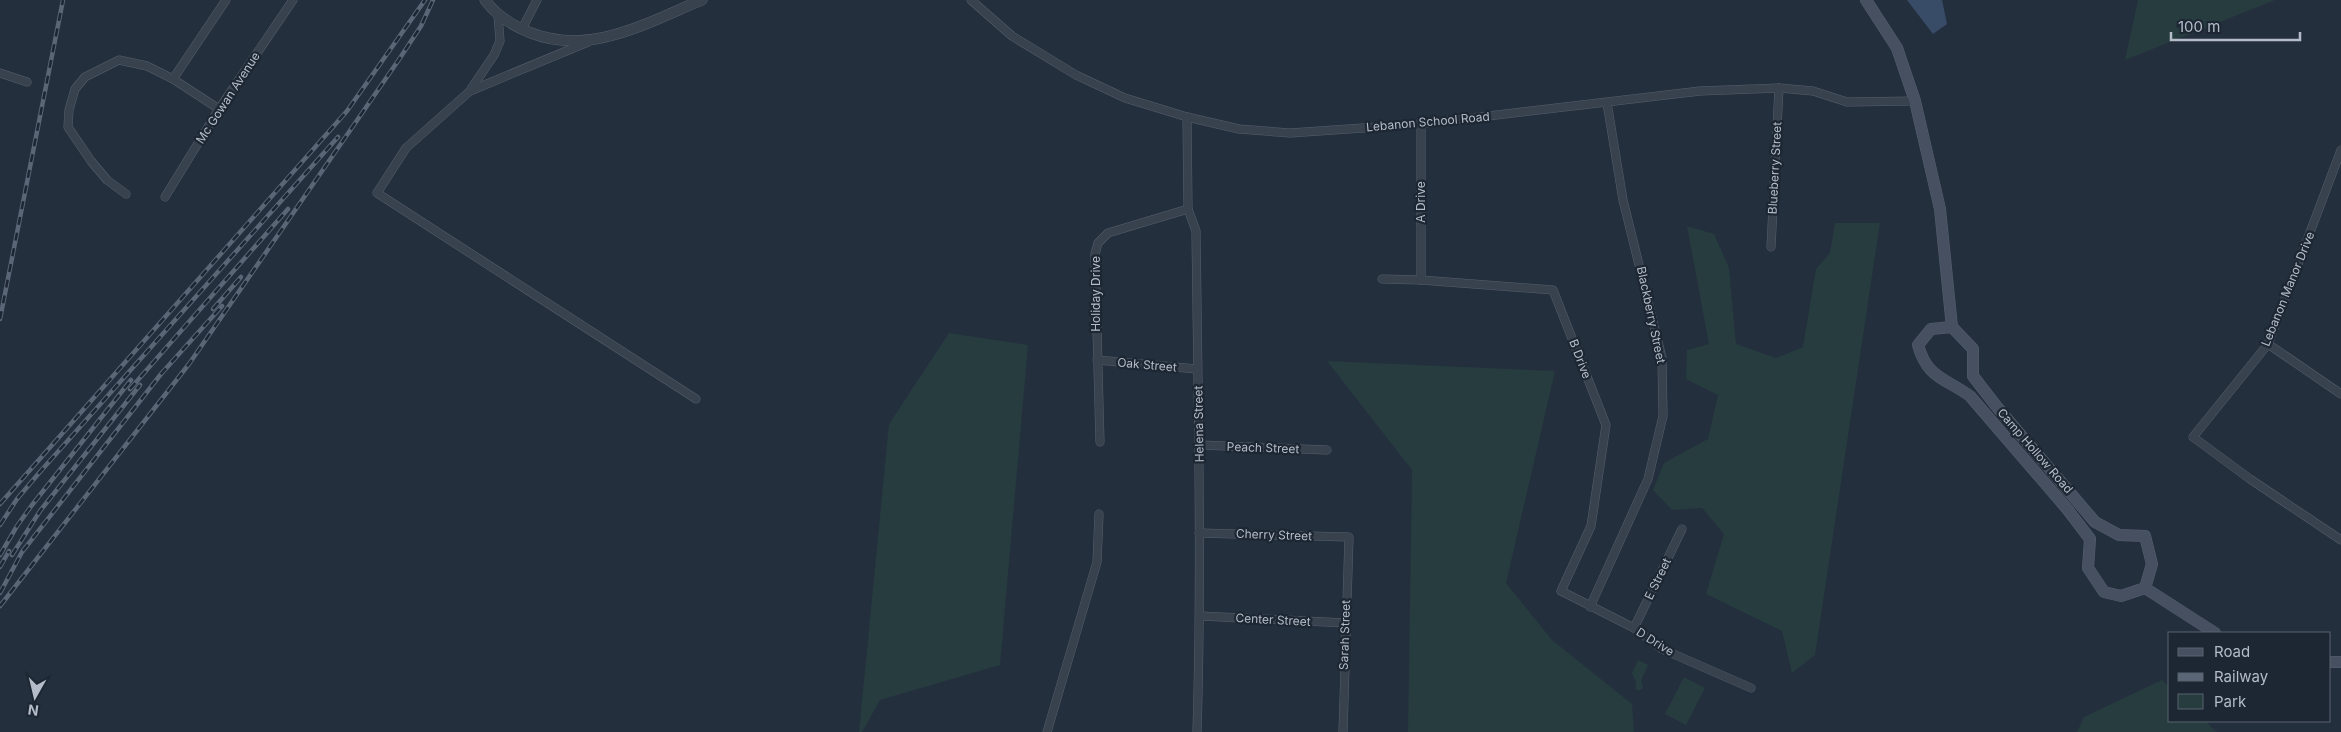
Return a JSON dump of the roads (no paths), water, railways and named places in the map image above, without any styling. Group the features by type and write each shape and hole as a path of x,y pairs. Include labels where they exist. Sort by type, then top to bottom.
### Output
{"main road":[{"path":"1866,0 1896,48 1915,101 1940,209 1952,327"},
{"name":"Camp Hollow Road","path":"1952,327 1973,349 1973,376 2095,522 2119,535 2145,536 2152,564 2145,588 2120,596 2104,592 2088,568 2090,539 2068,510 1970,396 1950,382 1933,375 1922,360 1918,345 1931,329 1952,327"},
{"path":"2145,588 2213,632"}],"street":[{"path":"173,79 226,0"},
{"name":"Mc Gowan Avenue","path":"164,197 219,109 293,0"},
{"path":"485,0 498,14 522,29 547,39 567,42 590,41"},
{"path":"522,29 537,0"},
{"path":"470,90 590,41 624,31 702,0"},
{"name":"Lebanon School Road","path":"971,0 1012,36 1076,75 1125,98 1188,117 1239,129 1290,133 1422,124 1700,91 1779,88 1813,91 1846,102 1915,101"},
{"path":"498,14 500,41 494,55 470,90 406,148 378,193 696,399"},
{"path":"126,194 107,180 68,127 69,110 75,89 85,77 119,60 147,66 173,79 219,109"},
{"path":"0,73 27,82"},
{"name":"Blueberry Street","path":"1771,247 1779,88"},
{"name":"Blackberry Street","path":"1590,607 1648,479 1663,416 1662,358 1623,200 1607,103"},
{"name":"Helena Street","path":"1188,117 1188,209 1196,231 1200,445 1199,533 1201,616 1197,732"},
{"name":"A Drive","path":"1420,280 1422,124"},
{"name":"Lebanon Manor Drive","path":"2341,150 2268,344 2193,437 2250,479 2341,540"},
{"name":"Holiday Drive","path":"1100,442 1095,254 1098,243 1108,233 1188,209"},
{"name":"B Drive","path":"1382,279 1553,290 1606,425 1591,526 1561,591"},
{"path":"2268,344 2341,394"},
{"name":"Oak Street","path":"1097,360 1198,369"},
{"name":"Peach Street","path":"1200,445 1327,450"},
{"path":"1048,732 1097,562 1099,514"},
{"name":"E Street","path":"1634,628 1682,529"},
{"name":"Cherry Street","path":"1199,533 1349,538"},
{"name":"Sarah Street","path":"1343,732 1349,538"},
{"name":"D Drive","path":"1561,591 1634,628 1662,649 1751,688"},
{"name":"Center Street","path":"1201,616 1346,623"}],"water":[{"path":"1907,0 1942,0 1947,24 1933,34"}],"railway":[{"path":"0,319 63,0"},
{"path":"0,504 347,111 425,0"},
{"path":"0,606 189,364 400,58 421,26 433,0"},
{"path":"0,525 17,499 39,473 338,137"},
{"path":"130,389 288,209"},
{"path":"213,309 241,277"},
{"path":"0,593 22,552 161,374 222,306"},
{"path":"0,555 32,505 131,380"},
{"path":"12,555 40,511 140,385"},
{"path":"0,567 9,551"}]}
